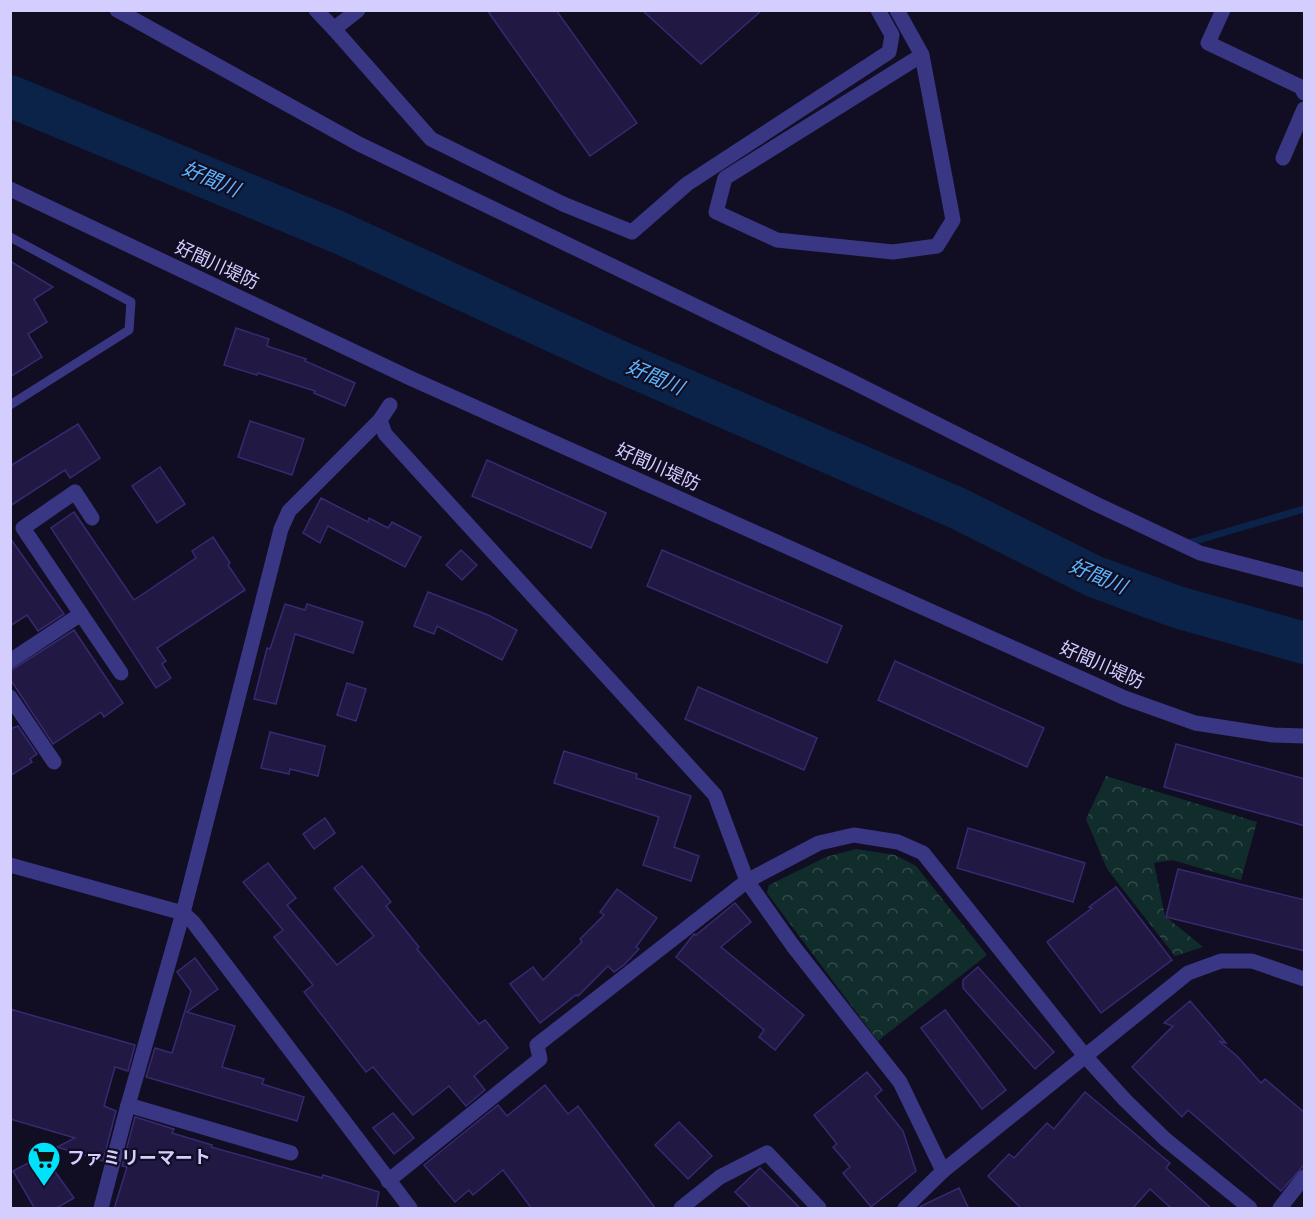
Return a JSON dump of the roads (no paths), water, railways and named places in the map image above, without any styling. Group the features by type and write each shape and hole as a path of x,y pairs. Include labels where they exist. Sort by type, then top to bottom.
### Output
{"street":[{"path":"117,10 359,144 847,379 1096,504 1200,553 1305,580"},
{"path":"316,10 431,139 563,204 632,232 687,184 889,52 892,35 878,10"},
{"path":"334,29 358,10"},
{"path":"897,10 922,55 953,220 937,246 893,252 777,240 716,212 725,178 922,55"},
{"path":"1223,10 1208,43 1301,87 1305,93"},
{"path":"1283,158 1305,109"},
{"name":"好間川堤防","path":"10,189 410,378 1125,698 1195,723 1273,735 1305,736"},
{"path":"101,1209 183,913 281,529 289,511 380,420 390,405"},
{"path":"380,420 385,434 715,795 747,881 793,946 900,1082 943,1172"},
{"path":"93,518 75,492 23,528 121,674"},
{"path":"10,661 81,614"},
{"path":"10,697 54,762"},
{"path":"388,1180 540,1059 537,1044 747,881 819,843 854,835 898,842 923,854 1085,1056 1125,1100 1165,1139 1250,1209"},
{"path":"10,865 183,913 193,922 410,1209"},
{"path":"905,1209 943,1172 1188,973 1221,962 1252,962 1305,979"},
{"path":"128,1105 291,1153"},
{"path":"681,1209 720,1176 766,1153 819,1209"},
{"path":"1280,1209 1305,1177"}],"lane":[{"path":"10,237 131,303 129,330 10,405"}],"waterway":[{"name":"好間川","path":"10,96 340,233 614,359 957,508 1093,576 1177,607 1304,643"},
{"path":"1185,544 1304,509"}],"place":[{"name":"ファミリーマート","path":"44,1187"}]}
